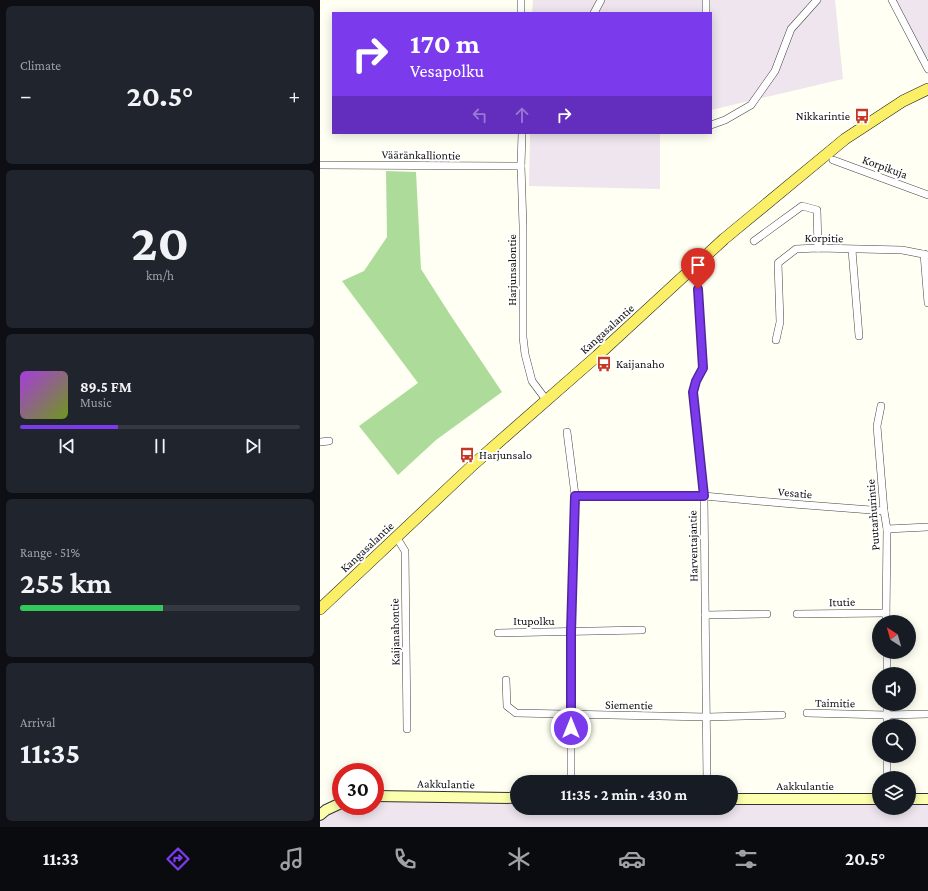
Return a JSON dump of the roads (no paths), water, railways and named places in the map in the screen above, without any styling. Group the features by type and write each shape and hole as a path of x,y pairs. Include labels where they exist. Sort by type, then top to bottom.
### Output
{"main road":[{"name":"Kangasalantie","path":"320,609 475,463 547,401 724,239 845,139 903,101 928,89"}],"street":[{"path":"521,0 521,12"},
{"path":"595,12 601,0"},
{"path":"706,0 706,12"},
{"path":"712,125 725,120 751,105 775,71 791,29 817,0"},
{"path":"892,0 928,69"},
{"name":"Harjunsalontie","path":"522,134 521,166 524,226 523,337 525,354 532,381 547,401"},
{"name":"Korpikuja","path":"834,160 928,194"},
{"name":"Vääränkalliontie","path":"320,165 521,166"},
{"path":"754,241 802,206 818,210 818,248"},
{"name":"Korpitie","path":"776,340 780,322 778,262 796,249 818,248 902,250 926,254"},
{"path":"852,250 859,336"},
{"path":"926,254 928,303"},
{"name":"Harventajantie","path":"698,289 703,368 696,381 693,392 704,496 706,775"},
{"name":"Puutarhurintie","path":"881,406 877,426 884,510 888,529 886,613"},
{"path":"567,432 575,496 571,632 571,775"},
{"path":"320,442 328,441"},
{"name":"Vesatie","path":"575,496 704,496 884,510"},
{"path":"888,529 928,527"},
{"name":"Kaijanahontie","path":"397,538 405,551 407,729"},
{"name":"Itutie","path":"797,614 886,613"},
{"path":"706,616 767,614"},
{"name":"Itupolku","path":"498,632 642,630"},
{"name":"Siementie","path":"506,680 507,706 516,713 706,717"},
{"path":"887,711 887,719"},
{"name":"Taimitie","path":"807,713 887,715 928,714"},
{"path":"706,717 782,715"},
{"name":"Aakkulantie","path":"384,796 510,798"},
{"name":"Aakkulantie","path":"738,800 872,799"},
{"path":"916,799 928,799"},
{"path":"320,814 332,807"}],"place":[{"name":"Nikkarintie","path":"862,116"},
{"name":"Kaijanaho","path":"604,364"},
{"name":"Harjunsalo","path":"467,455"}]}
